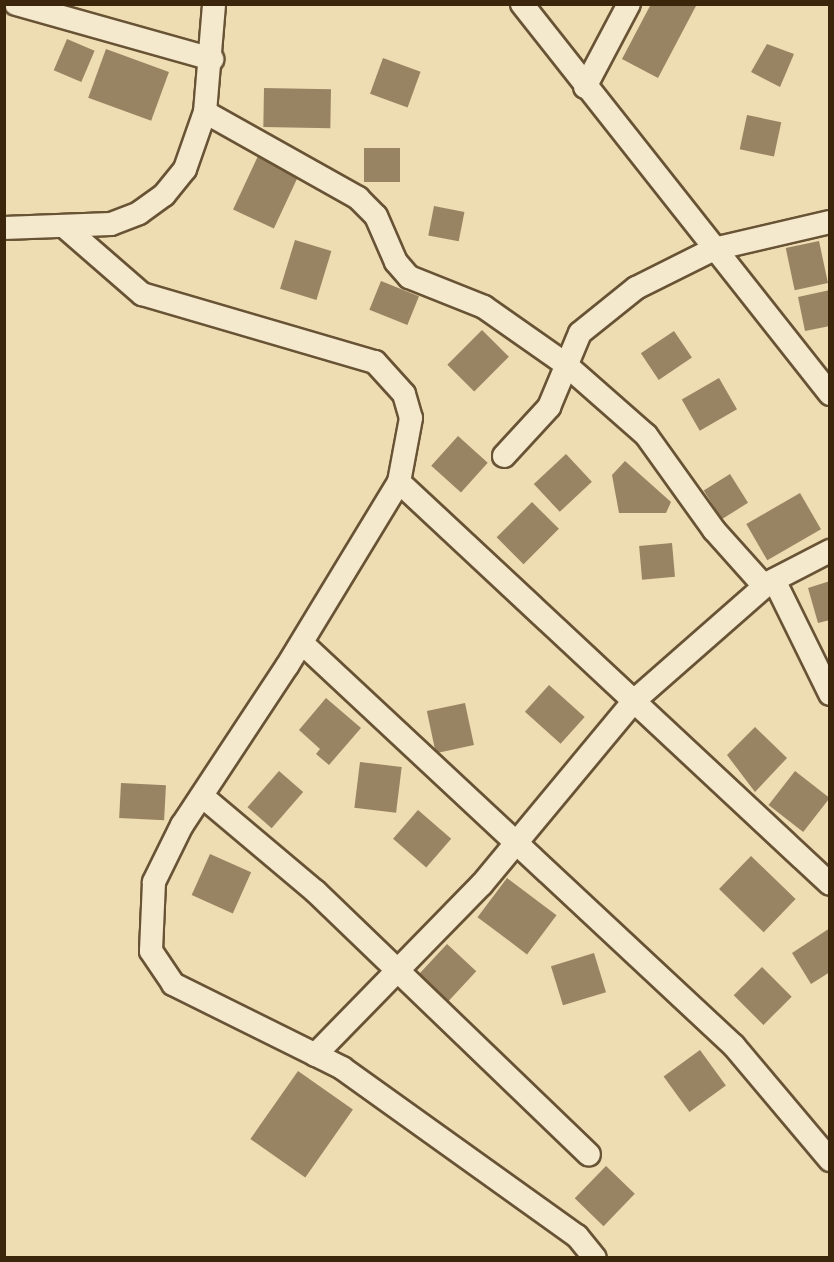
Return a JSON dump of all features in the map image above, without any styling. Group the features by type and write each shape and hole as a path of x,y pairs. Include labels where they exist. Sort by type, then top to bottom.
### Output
{"street":[{"path":"16,4 213,59"},
{"path":"4,228 66,228 111,224 140,213 164,195 185,169 205,112 213,59 214,4"},
{"path":"522,4 585,87 830,394"},
{"path":"585,87 629,4"},
{"path":"205,112 358,198 376,216 396,261 410,276 484,308 564,363 646,435 714,530 769,583 830,694"},
{"path":"504,456 549,407 564,363 580,333 636,288 714,249 830,222"},
{"path":"66,228 142,294 375,362 404,394 411,418 399,482 302,643 202,796 154,882 151,951 173,984 342,1068 558,1223 595,1257"},
{"path":"399,482 830,884"},
{"path":"315,1055 394,970 482,884 635,700 769,583 830,551"},
{"path":"302,643 734,1046 830,1160"},
{"path":"202,796 315,891 394,970 589,1155"}],"building":[{"path":"651,4 697,4 658,78 622,59"},
{"path":"67,39 95,51 81,82 54,70"},
{"path":"767,44 794,54 780,87 751,72"},
{"path":"106,49 169,72 151,121 88,98"},
{"path":"383,58 421,72 408,107 370,94"},
{"path":"264,88 331,89 330,128 263,127"},
{"path":"747,115 781,122 774,157 740,149"},
{"path":"364,148 400,148 400,182 364,182"},
{"path":"258,156 299,175 274,228 233,209"},
{"path":"434,206 464,212 459,241 428,235"},
{"path":"295,240 331,251 316,300 280,289"},
{"path":"819,241 828,283 795,290 786,248"},
{"path":"381,281 419,296 407,325 369,310"},
{"path":"830,290 830,326 805,331 798,297"},
{"path":"482,330 509,357 474,392 447,365"},
{"path":"674,331 692,358 659,380 641,353"},
{"path":"719,378 737,409 700,431 682,400"},
{"path":"458,436 488,463 461,492 431,466"},
{"path":"566,454 592,482 560,512 534,484"},
{"path":"625,461 671,502 666,513 619,513 612,475"},
{"path":"730,474 748,503 722,519 704,490"},
{"path":"800,493 821,529 767,560 746,524"},
{"path":"532,502 559,529 524,564 497,537"},
{"path":"672,543 675,577 642,580 639,546"},
{"path":"830,581 830,620 818,623 808,588"},
{"path":"549,685 585,717 561,744 525,712"},
{"path":"326,698 361,728 329,765 316,754 320,749 299,730"},
{"path":"465,703 474,745 436,753 427,711"},
{"path":"755,727 787,758 755,792 727,755"},
{"path":"360,762 402,767 396,813 354,808"},
{"path":"279,771 303,792 272,828 248,807"},
{"path":"795,771 830,798 803,832 769,805"},
{"path":"121,783 166,785 164,820 119,818"},
{"path":"418,810 451,839 426,868 393,839"},
{"path":"210,854 251,872 233,913 192,895"},
{"path":"751,856 796,899 764,932 719,889"},
{"path":"507,878 557,915 527,954 478,917"},
{"path":"830,928 830,972 811,984 792,953"},
{"path":"447,944 476,971 445,1005 416,978"},
{"path":"594,953 606,992 563,1005 551,966"},
{"path":"762,967 792,997 763,1025 734,995"},
{"path":"700,1050 726,1086 689,1112 664,1076"},
{"path":"298,1071 353,1109 305,1177 250,1139"},
{"path":"606,1166 635,1194 604,1226 575,1198"}]}
